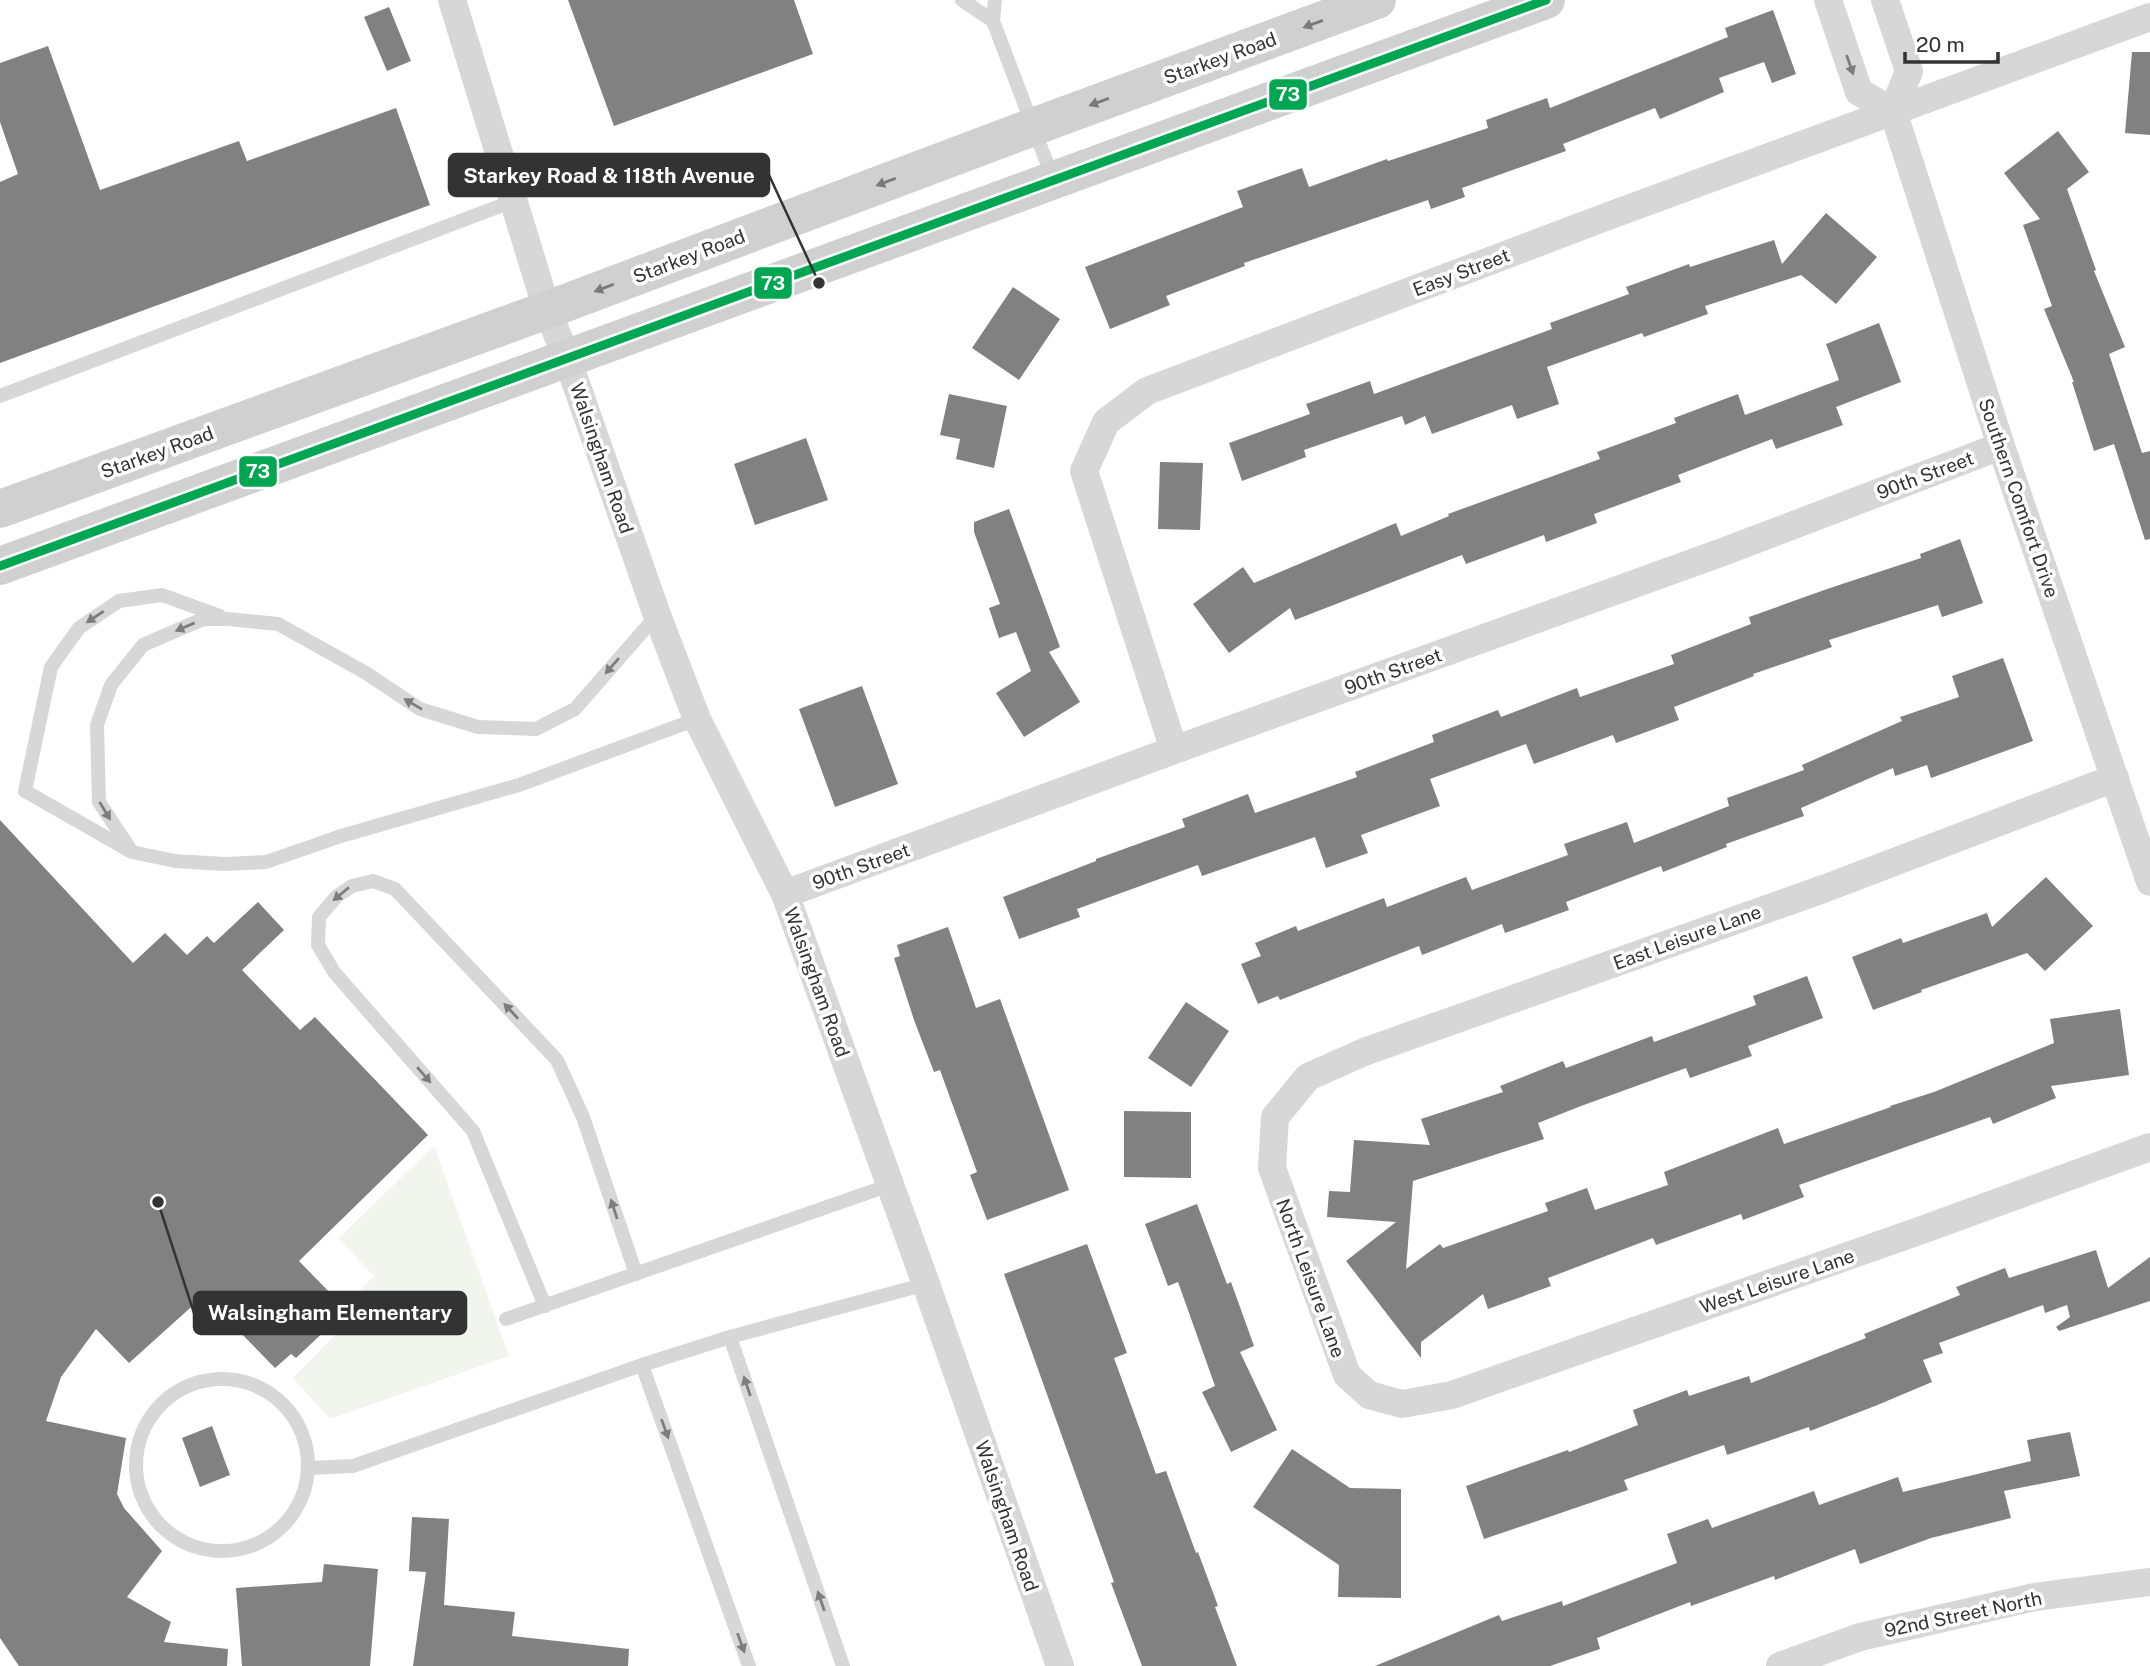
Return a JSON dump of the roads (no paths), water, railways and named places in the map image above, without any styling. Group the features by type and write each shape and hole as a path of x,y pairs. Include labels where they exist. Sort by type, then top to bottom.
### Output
{"main road":[{"name":"Starkey Road","path":"0,509 547,310 1377,0"},
{"path":"0,566 1546,0"}],"street":[{"name":"Walsingham Road","path":"452,0 547,310 568,358 657,615 697,719 785,894 1060,1666"},
{"path":"1828,0 1859,92 1893,111 1909,71 1885,0"},
{"name":"Easy Street","path":"1174,750 1084,471 1106,422 1147,391 1603,218 2150,17"},
{"name":"Southern Comfort Drive","path":"1893,111 2001,446 2150,882"},
{"name":"90th Street","path":"785,894 1720,553 2001,446"},
{"name":"East Leisure Lane","path":"1275,1117 1308,1077 1364,1052 1826,888 2115,778"},
{"name":"North Leisure Lane","path":"1275,1117 1272,1168 1347,1375 1369,1395 1402,1404"},
{"name":"West Leisure Lane","path":"1402,1404 1452,1395 2150,1147"},
{"name":"92nd Street North","path":"1780,1666 1874,1634 2035,1597 2150,1582"}],"lane":[{"path":"962,0 993,21"},
{"path":"995,0 993,21 1053,180"},
{"path":"0,397 513,201"},
{"path":"228,619 162,596 119,601 79,628 51,667 24,791 132,852 175,862 266,862 341,836 519,785 697,719"},
{"path":"132,852 99,802 97,725 111,685 143,645 203,619 278,624 366,673 420,709 478,727 536,729 575,709 657,615"},
{"path":"545,1306 474,1131 334,972 318,946 319,917 337,896 352,886 373,881 395,889 557,1060 583,1116 636,1274"},
{"path":"506,1319 890,1185"},
{"path":"308,1468 353,1466 730,1337 926,1284"},
{"path":"730,1337 843,1666"},
{"path":"642,1365 749,1666"},
{"path":"223,1378 250,1384 274,1396 293,1416 304,1441 308,1468 302,1498 287,1523 264,1542 235,1551 205,1551 178,1539 155,1520 140,1494 135,1465 140,1437 152,1413 172,1394 196,1382 223,1378"}],"place":[{"name":"Starkey Road & 118th Avenue","path":"819,283"},
{"name":"Walsingham Elementary","path":"158,1202"}]}
